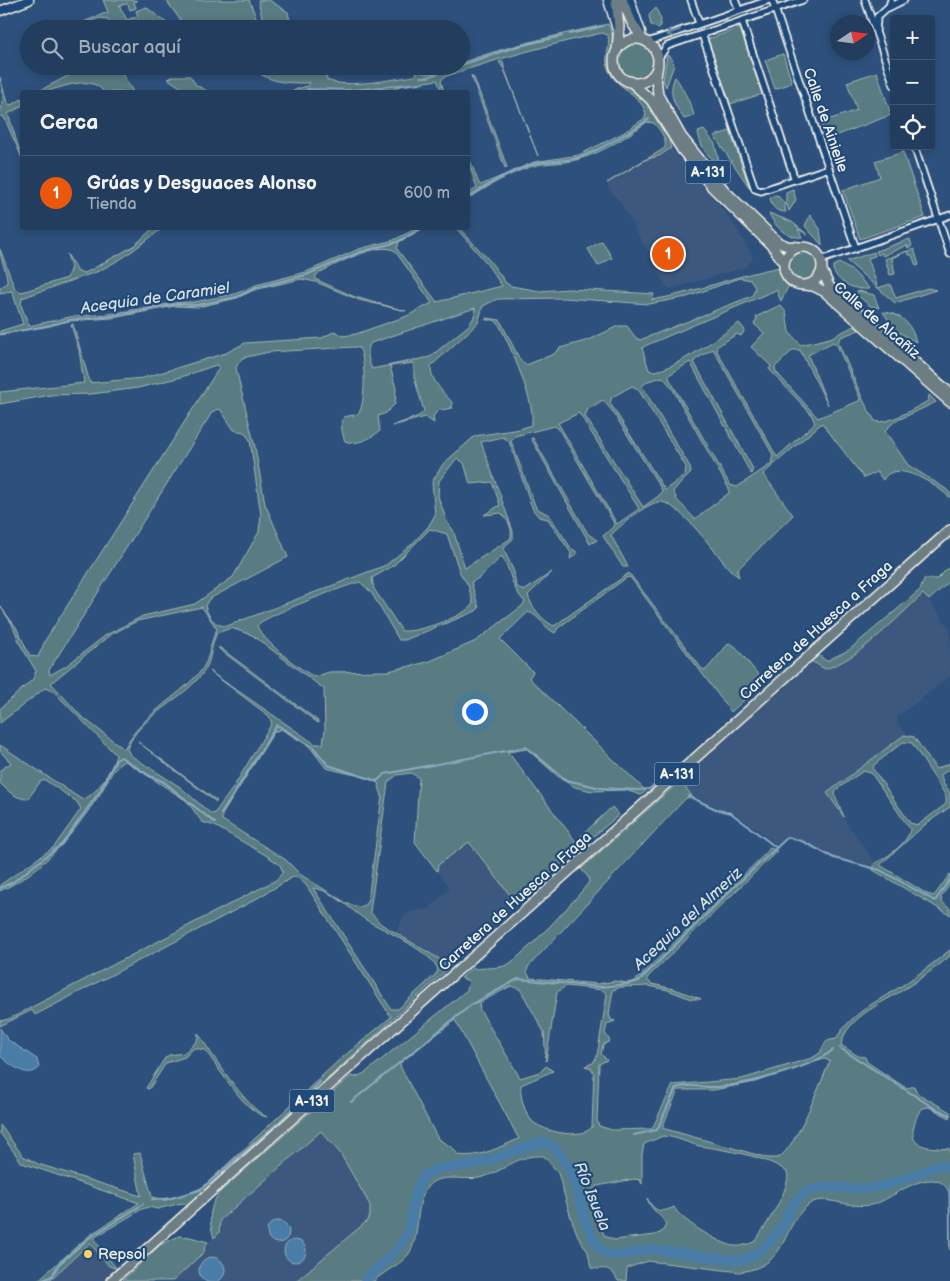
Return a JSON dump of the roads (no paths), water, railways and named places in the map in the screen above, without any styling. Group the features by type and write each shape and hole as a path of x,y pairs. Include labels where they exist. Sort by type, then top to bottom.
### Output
{"main road":[{"path":"0,11 29,0"},
{"path":"608,0 619,36"},
{"name":"A-131","path":"616,0 619,36 615,62 618,72 651,100 675,140 704,178 736,213 773,247 784,263 790,279 804,284"},
{"path":"622,0 630,18 645,41 655,49 658,62 654,74 646,80 630,81"},
{"path":"630,0 645,41"},
{"path":"617,52 628,41 645,41"},
{"name":"A-131","path":"658,62 656,83 660,101 681,136 702,164 733,200 778,242 787,246 815,251 821,265"},
{"path":"784,263 791,251 800,247"},
{"path":"804,284 816,280 821,265"},
{"name":"Calle de Alcañiz","path":"821,265 829,286 950,393"},
{"name":"Calle de Alcañiz","path":"804,284 825,292 950,402"},
{"name":"Carretera de Huesca a Fraga","path":"111,1281 950,529"}],"street":[{"path":"691,0 699,23"},
{"path":"735,0 739,10"},
{"path":"645,41 770,0"},
{"name":"Calle de Ainielle","path":"770,0 775,9 856,249"},
{"path":"658,62 665,47 803,0"},
{"path":"865,0 890,73"},
{"path":"877,36 876,21 882,11 889,6 891,0 902,1"},
{"path":"882,11 902,1"},
{"path":"742,20 795,180"},
{"path":"702,34 753,187 757,191 829,168"},
{"path":"915,150 950,254"},
{"path":"935,208 944,214 950,214"},
{"path":"821,265 856,249 939,220 950,214"}],"waterway":[{"path":"570,34 603,26"},
{"path":"470,62 515,47 562,36"},
{"path":"420,77 433,75"},
{"path":"307,89 352,90 420,83"},
{"name":"Acequia de Caramiel","path":"470,197 484,187 519,169 537,163 583,156 617,139 649,119"},
{"name":"Acequia de Caramiel","path":"0,334 48,326 70,320 106,317 178,304 197,305 237,297 255,288 306,275 360,252 397,242 418,230"},
{"path":"221,814 277,725 313,747 328,765 377,781 385,774 526,747 566,780 601,788 638,790 649,789 657,783"},
{"path":"0,888 13,882 62,844 100,791 116,760 121,757 150,776 164,782 215,823"},
{"path":"688,796 718,810 731,813 777,848"},
{"name":"Acequia del Almeriz","path":"351,1102 471,1005 518,979 600,987 639,981 731,890 788,837 804,842 834,858 880,870 935,901 950,879"},
{"path":"840,1048 934,1108 950,1115"},
{"path":"634,1135 657,1130 676,1088 691,1086 718,1087 745,1083 778,1075 809,1063 833,1050"},
{"name":"Acequia del Almeriz","path":"152,1199 164,1200 200,1190 279,1122 320,1082"},
{"name":"Río Isuela","path":"365,1281 396,1250 405,1237 411,1222 418,1185 425,1175 438,1169 488,1161 538,1143 546,1142 558,1151 567,1165 589,1229 596,1243 604,1252 614,1255 643,1250 661,1250 720,1259 744,1260 763,1249 773,1239 796,1201 809,1191 826,1187 872,1188 898,1181 941,1165 950,1167"},
{"name":"Acequia del Almeriz","path":"41,1281 52,1276 58,1265 89,1238 143,1204"}],"place":[{"name":"Grúas y Desguaces Alonso","path":"668,254"},
{"name":"Repsol","path":"88,1254"}]}
